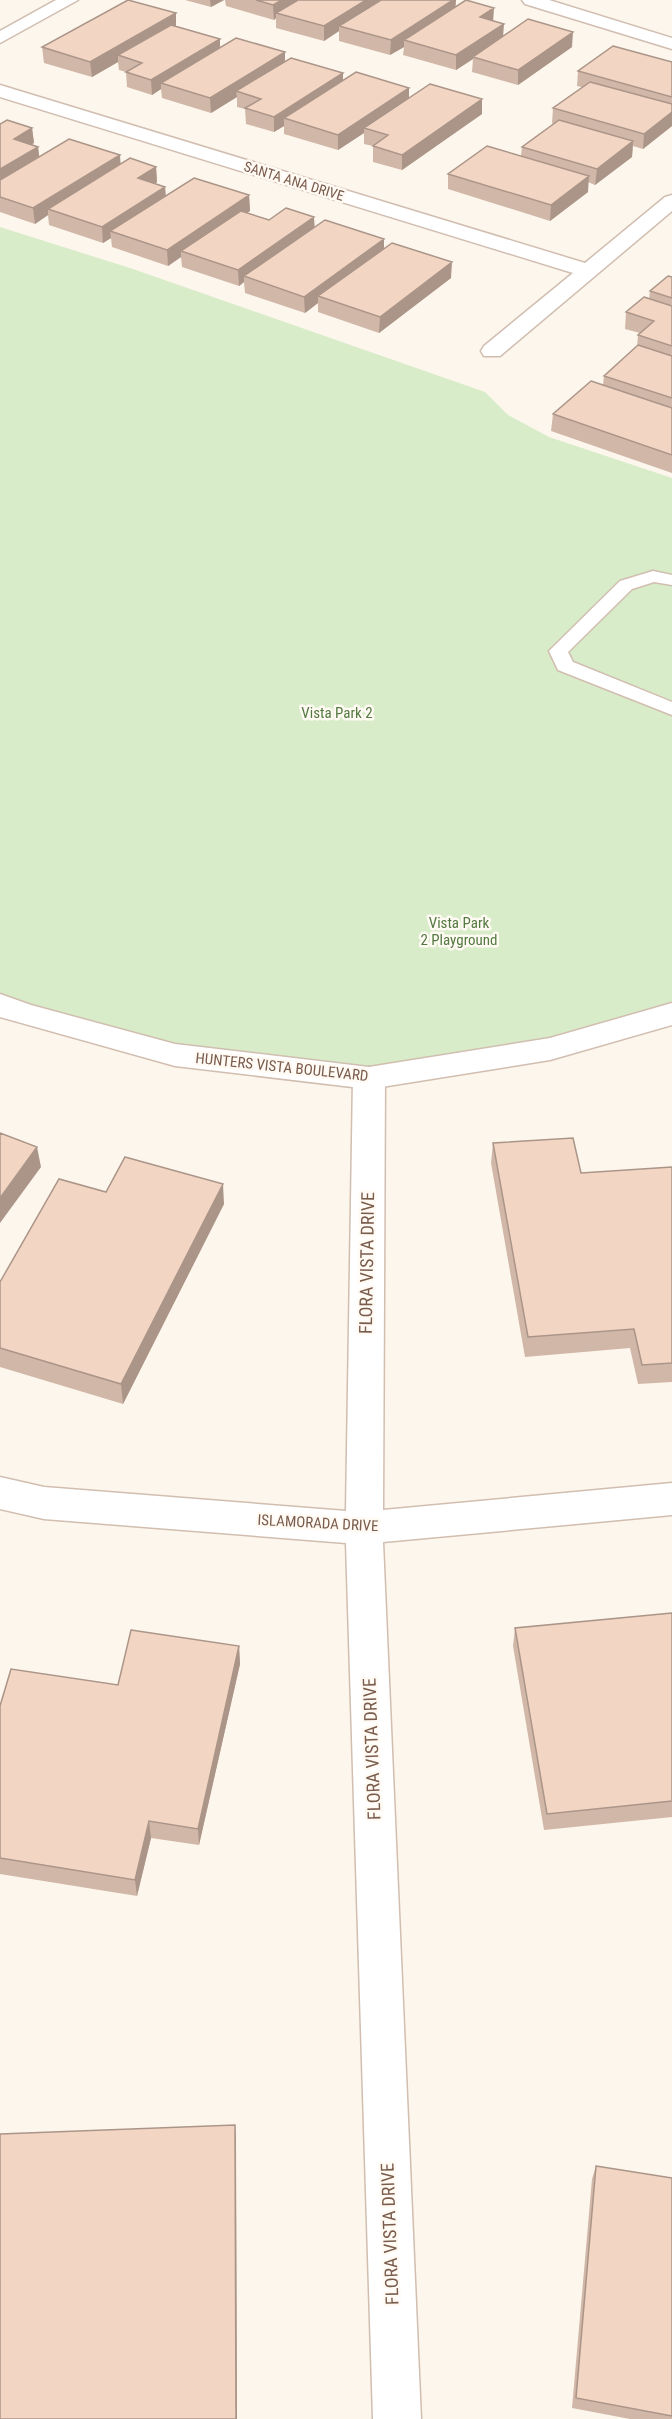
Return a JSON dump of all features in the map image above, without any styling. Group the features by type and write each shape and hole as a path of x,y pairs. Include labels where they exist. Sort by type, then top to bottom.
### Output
{"street":[{"path":"0,38 69,0"},
{"path":"531,0 672,44"},
{"name":"SANTA ANA DRIVE","path":"0,91 588,271"},
{"path":"492,351 672,201"},
{"name":"HUNTERS VISTA BOULEVARD","path":"0,1005 22,1014 175,1055 369,1078 550,1049 672,1014"},
{"name":"FLORA VISTA DRIVE","path":"369,1078 364,1528 397,2419"},
{"name":"ISLAMORADA DRIVE","path":"0,1493 44,1503 364,1528 672,1499"}],"lane":[{"path":"672,580 653,576 626,585 558,651 565,666 672,709"}],"green space":[{"name":"Vista Park 2","path":"0,227 133,269 485,392 508,415 549,437 672,478 672,1014 369,1078 175,1055 0,1005"}],"building":[{"path":"128,0 176,13 90,62 42,47"},
{"path":"256,0 282,0 273,5"},
{"path":"298,0 366,0 324,26 276,13"},
{"path":"381,0 453,0 391,40 339,26"},
{"path":"466,0 494,8 480,17 504,24 456,55 404,40"},
{"path":"528,19 573,32 518,70 473,57"},
{"path":"171,25 220,39 151,80 126,72 142,63 118,55"},
{"path":"236,38 285,52 210,98 161,83"},
{"path":"613,46 672,62 672,97 578,71"},
{"path":"291,58 343,73 274,117 245,108 261,99 236,91"},
{"path":"356,72 409,88 338,135 284,118"},
{"path":"590,82 672,104 672,112 644,134 553,108"},
{"path":"430,84 482,99 402,155 373,146 388,135 364,128"},
{"path":"7,120 32,128 14,139 38,147 0,169 0,124"},
{"path":"559,120 633,141 597,169 522,147"},
{"path":"69,139 120,155 33,208 0,197 0,180"},
{"path":"487,146 589,176 551,205 448,174"},
{"path":"130,158 156,167 138,178 165,187 102,227 48,209"},
{"path":"194,178 249,195 167,250 110,231"},
{"path":"286,208 314,217 238,270 181,251 241,211 269,220"},
{"path":"325,220 384,239 304,297 244,276"},
{"path":"392,243 452,262 380,317 318,296"},
{"path":"668,276 672,277 672,298 650,291"},
{"path":"644,297 672,306 672,346 638,335 654,321 626,312"},
{"path":"638,345 672,356 672,398 604,376"},
{"path":"591,381 672,408 672,455 553,414"},
{"path":"0,1133 37,1147 0,1198"},
{"path":"573,1138 581,1173 672,1167 672,1363 642,1365 634,1329 528,1337 493,1143"},
{"path":"125,1157 223,1184 121,1384 0,1348 0,1282 59,1179 106,1192"},
{"path":"672,1613 672,1801 547,1814 515,1628"},
{"path":"131,1630 239,1646 198,1829 149,1821 135,1880 0,1858 0,1706 11,1669 118,1685"},
{"path":"235,2125 236,2419 0,2419 0,2134"},
{"path":"596,2166 672,2178 672,2416 576,2398"}],"park label":[{"name":"Vista Park 2 Playground","path":"459,932"}]}
